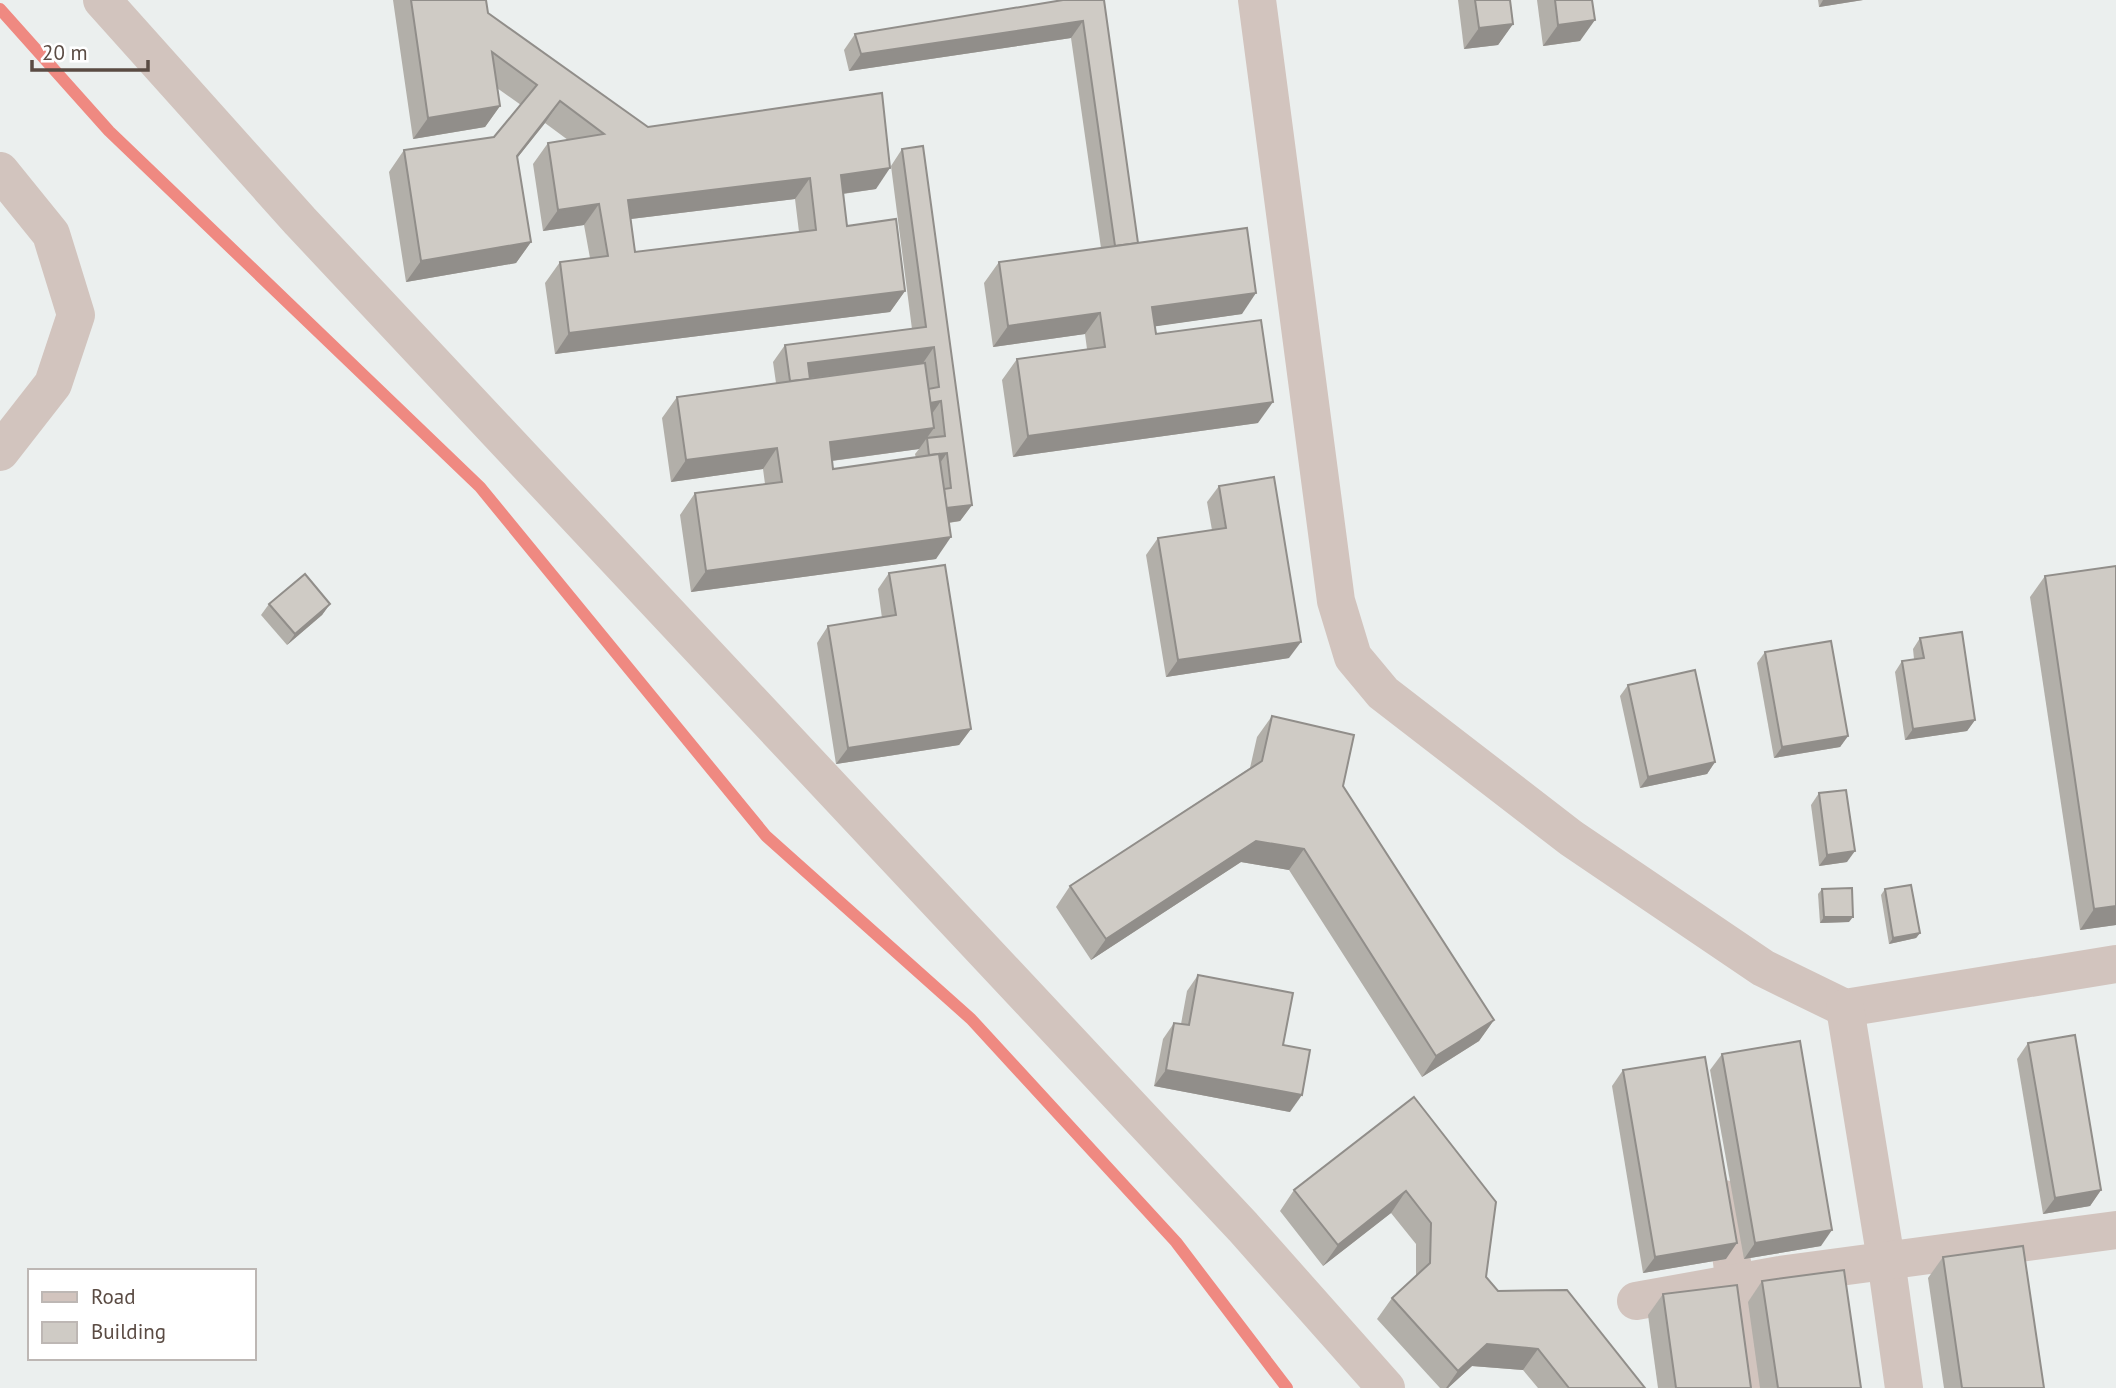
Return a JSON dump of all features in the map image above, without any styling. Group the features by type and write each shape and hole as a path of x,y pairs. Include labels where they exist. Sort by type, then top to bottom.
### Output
{"street":[{"path":"102,0 300,221 1243,1227 1387,1388"},
{"path":"1257,0 1336,601 1353,657 1383,693 1571,838 1763,968 1844,1008 2116,964"},
{"path":"0,172 51,234 76,315 52,384 0,452"},
{"path":"1844,1008 1904,1388"},
{"path":"1719,1167 1730,1234 1748,1388"},
{"path":"1636,1301 1886,1261 2116,1230"}],"building":[{"path":"411,0 486,0 488,13 648,127 882,93 890,168 841,175 847,226 896,219 905,291 569,333 560,262 608,256 599,204 558,210 548,143 604,134 560,101 517,156 531,242 421,261 404,150 494,137 537,85 492,52 500,106 428,118","holes":["810,178 816,230 635,252 628,200"]},
{"path":"1063,0 1104,0 1138,243 1115,246 1083,21 861,54 855,34"},
{"path":"1475,0 1510,0 1513,24 1479,28"},
{"path":"1555,0 1592,0 1595,20 1558,25"},
{"path":"923,146 972,505 946,508 944,489 951,488 947,453 929,455 927,438 945,436 941,401 930,403 928,389 939,387 934,347 808,363 810,379 790,381 785,345 926,327 902,149"},
{"path":"1247,228 1256,293 1152,307 1156,334 1261,320 1273,402 1028,436 1017,359 1105,347 1100,313 1008,326 999,262"},
{"path":"925,363 934,428 830,442 833,469 939,454 951,537 706,571 695,493 782,482 777,448 686,460 677,397"},
{"path":"1274,477 1301,642 1178,660 1158,538 1226,528 1219,486"},
{"path":"945,565 971,729 848,748 828,626 896,615 889,573"},
{"path":"2116,566 2116,906 2094,909 2045,576"},
{"path":"305,574 330,604 295,634 269,604"},
{"path":"1962,632 1975,720 1913,729 1902,661 1924,658 1920,638"},
{"path":"1831,641 1848,736 1782,747 1765,652"},
{"path":"1695,670 1715,762 1648,777 1628,685"},
{"path":"1272,716 1354,735 1343,786 1494,1020 1436,1056 1304,849 1256,841 1106,939 1070,886 1262,761"},
{"path":"1846,790 1855,851 1827,855 1819,793"},
{"path":"1911,885 1920,933 1893,938 1885,889"},
{"path":"1852,888 1853,917 1824,917 1822,889"},
{"path":"1198,975 1293,993 1283,1045 1310,1050 1302,1095 1166,1070 1174,1023 1189,1025"},
{"path":"2075,1035 2101,1190 2055,1198 2028,1043"},
{"path":"1800,1041 1832,1230 1755,1243 1722,1054"},
{"path":"1705,1057 1737,1243 1655,1257 1623,1070"},
{"path":"1414,1097 1496,1202 1486,1277 1498,1291 1567,1290 1645,1388 1569,1388 1538,1349 1487,1344 1458,1371 1392,1298 1430,1263 1431,1223 1406,1191 1338,1245 1294,1190"},
{"path":"2023,1246 2044,1388 1962,1388 1943,1257"},
{"path":"1844,1270 1861,1388 1778,1388 1762,1281"},
{"path":"1737,1285 1751,1388 1676,1388 1663,1294"}],"waterway":[{"path":"0,9 109,131 480,487 766,836 971,1019 1176,1242 1287,1388"}]}
